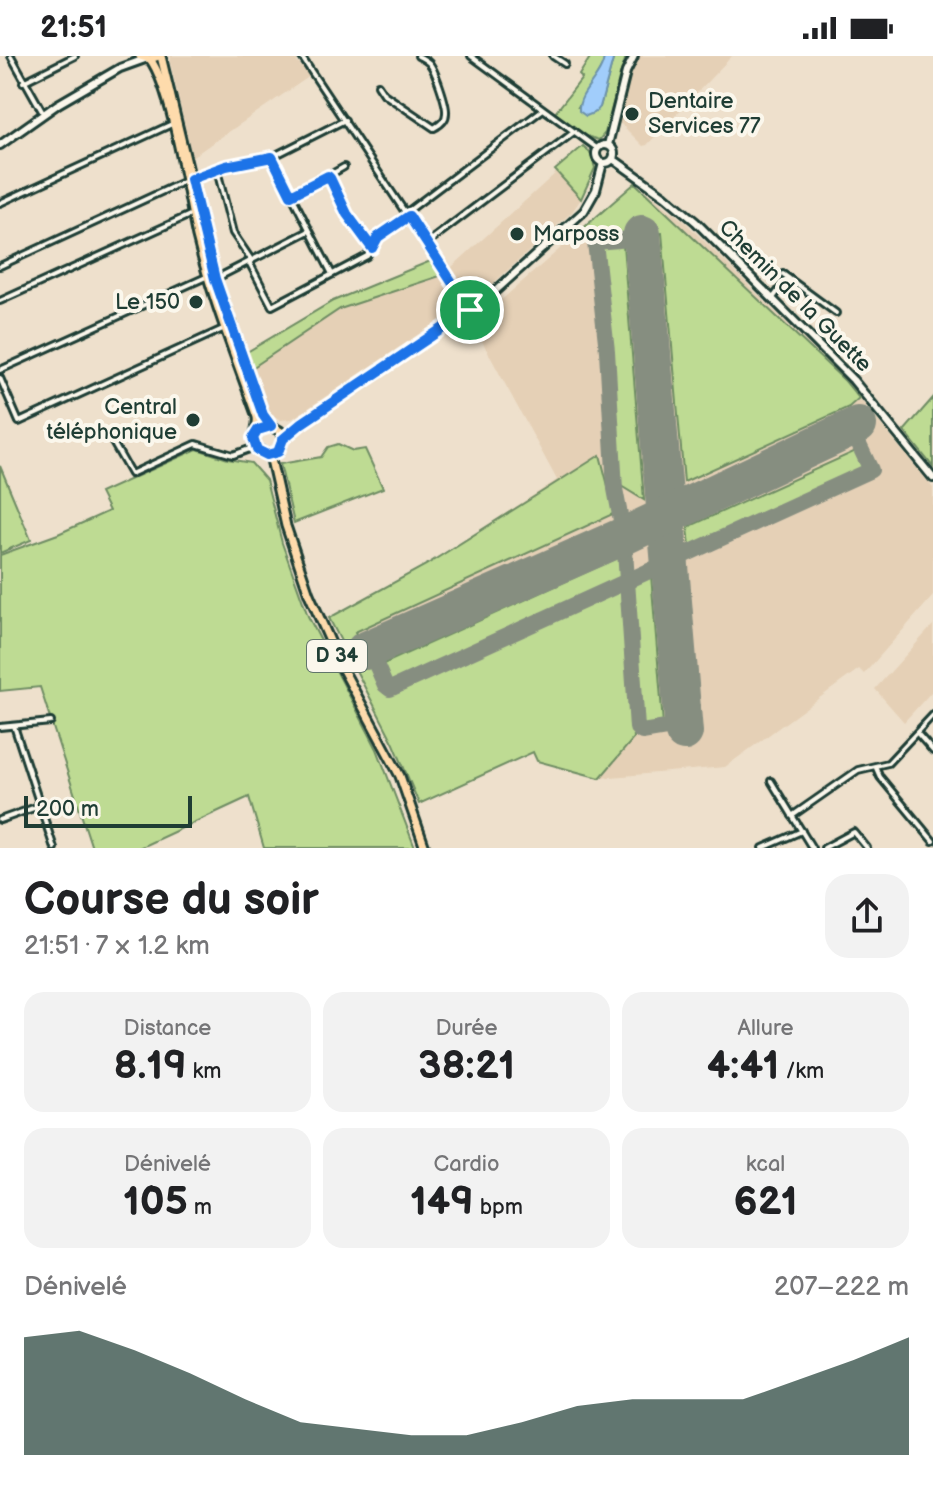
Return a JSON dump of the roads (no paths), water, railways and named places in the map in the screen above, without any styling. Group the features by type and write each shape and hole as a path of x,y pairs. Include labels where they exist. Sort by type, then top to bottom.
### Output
{"main road":[{"path":"145,58 158,71 188,180 192,214 212,277 263,415 283,439 278,452 270,455 260,453 255,447 253,438 258,430 257,417 225,328 212,277 188,180 160,56 145,58"},
{"path":"258,430 274,427"},
{"name":"D 34","path":"270,455 286,526 309,594 341,666 394,765 425,848"}],"street":[{"path":"11,56 43,114"},
{"path":"23,82 75,56"},
{"path":"120,68 129,56"},
{"path":"301,56 470,310"},
{"path":"378,85 384,94 434,128 438,127 445,118 446,110 435,71 418,56"},
{"path":"471,56 598,149"},
{"path":"553,56 565,64"},
{"path":"608,145 626,72 634,56"},
{"path":"0,145 43,114 120,68 145,58"},
{"path":"217,170 233,233 272,306 367,256 378,237 542,110"},
{"path":"0,266 188,180 272,157 345,120"},
{"path":"0,203 172,124"},
{"path":"427,243 574,132"},
{"path":"598,149 608,145"},
{"path":"603,163 613,159 614,151 608,145"},
{"path":"598,149 597,157 603,163"},
{"path":"272,157 332,274"},
{"name":"Chemin de la Guette","path":"613,159 685,212 865,393 933,478"},
{"path":"283,439 492,294 578,218 593,196 603,163"},
{"path":"291,195 344,167"},
{"path":"328,176 347,214 372,248"},
{"path":"0,301 192,214"},
{"path":"0,370 250,261 309,231"},
{"path":"772,299 785,276 836,313"},
{"path":"0,378 19,422 225,328"},
{"path":"274,427 288,428 302,423"},
{"path":"111,439 131,474 196,444 233,455 255,447"},
{"path":"792,816 848,775 858,770 876,768 892,760 933,715"},
{"path":"0,727 51,722"},
{"path":"14,726 54,848"},
{"path":"917,733 933,751"},
{"path":"876,768 933,841"},
{"path":"771,781 812,848"},
{"path":"0,820 40,805"},
{"path":"763,848 802,831"},
{"path":"824,848 854,832 867,848"}],"water":[{"path":"604,56 614,56 600,107 586,116 579,111 582,97 600,71"}],"place":[{"name":"Dentaire Services 77","path":"632,114"},
{"name":"Marposs","path":"517,234"},
{"name":"Le 150","path":"196,302"},
{"name":"Central téléphonique","path":"193,420"}]}
